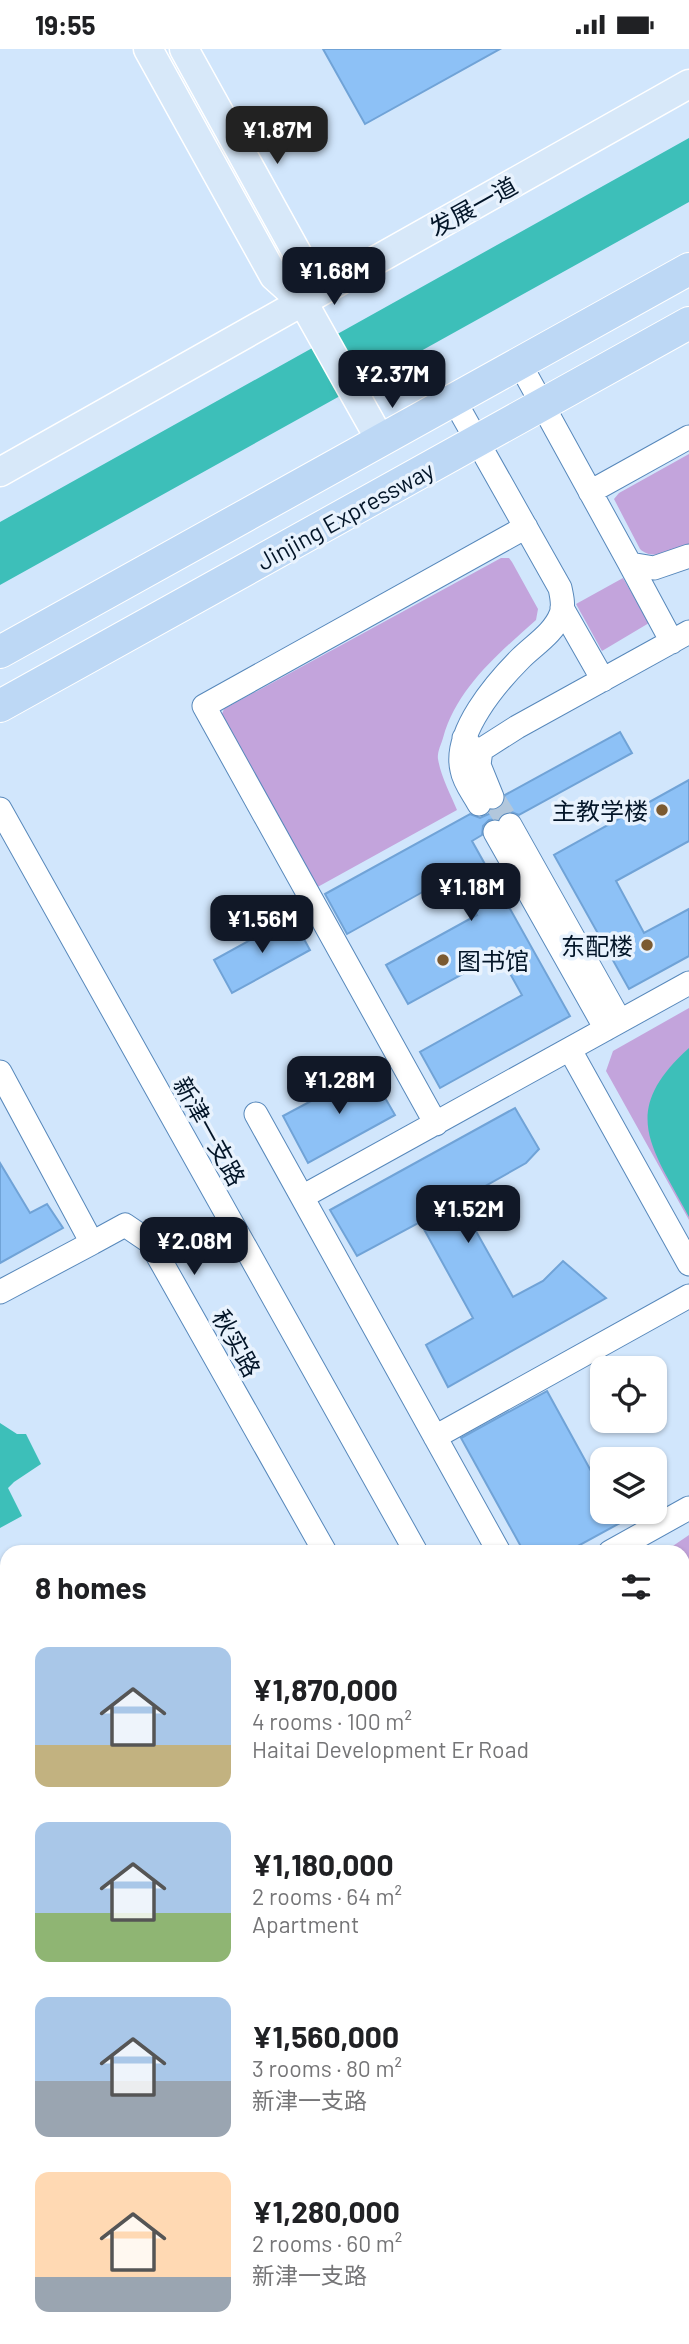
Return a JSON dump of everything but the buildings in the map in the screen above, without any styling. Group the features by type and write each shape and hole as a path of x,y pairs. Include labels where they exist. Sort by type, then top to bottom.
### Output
{"highway":[{"name":"Jinjing Expressway","path":"0,652 689,269"},
{"name":"Jinjing Expressway","path":"0,706 689,323"},
{"path":"415,422 431,425 440,432 443,450 438,463"}],"main road":[{"path":"148,49 274,277 303,302 381,441"},
{"path":"184,49 302,261 303,302"},
{"name":"发展一道","path":"0,472 689,84"}],"street":[{"path":"485,800 461,769 460,756 472,744 603,680 680,637 630,564 520,364"},
{"path":"454,400 559,588 562,608 562,613 547,634 518,661 490,695 472,744"},
{"path":"590,492 689,437"},
{"path":"436,1124 204,706 526,527"},
{"path":"630,564 654,568 689,556"},
{"path":"562,608 603,680"},
{"name":"新津一支路","path":"0,809 411,1545"},
{"path":"502,829 613,1025"},
{"path":"302,1197 689,983"},
{"path":"570,1050 689,1264"},
{"path":"0,1072 92,1243 0,1292"},
{"path":"256,1114 495,1545"},
{"name":"秋实路","path":"92,1243 125,1225 150,1242 321,1545"},
{"path":"435,1437 689,1296"},
{"path":"623,1545 689,1508"}],"shaded area":[{"path":"689,138 689,202 0,585 0,522"},
{"path":"689,454 689,545 657,555 645,553 640,549 614,499 619,493"},
{"path":"501,558 509,558 512,562 538,609 536,620 481,673 458,703 449,720 438,759 443,779 457,810 314,889 221,716 224,709"},
{"path":"623,578 649,623 602,651 576,604"},
{"path":"689,1008 689,1220 606,1071 613,1051"},
{"path":"689,1048 689,1217 654,1150 648,1111 654,1092 667,1071"},
{"path":"0,1423 17,1434 26,1434 41,1464 8,1488 22,1516 0,1528"},
{"path":"689,1535 689,1545 674,1545"}],"tunnel":[{"path":"492,797 510,825"}],"place":[{"name":"主教学楼","path":"662,810"},
{"name":"东配楼","path":"647,945"},
{"name":"图书馆","path":"443,960"}]}
